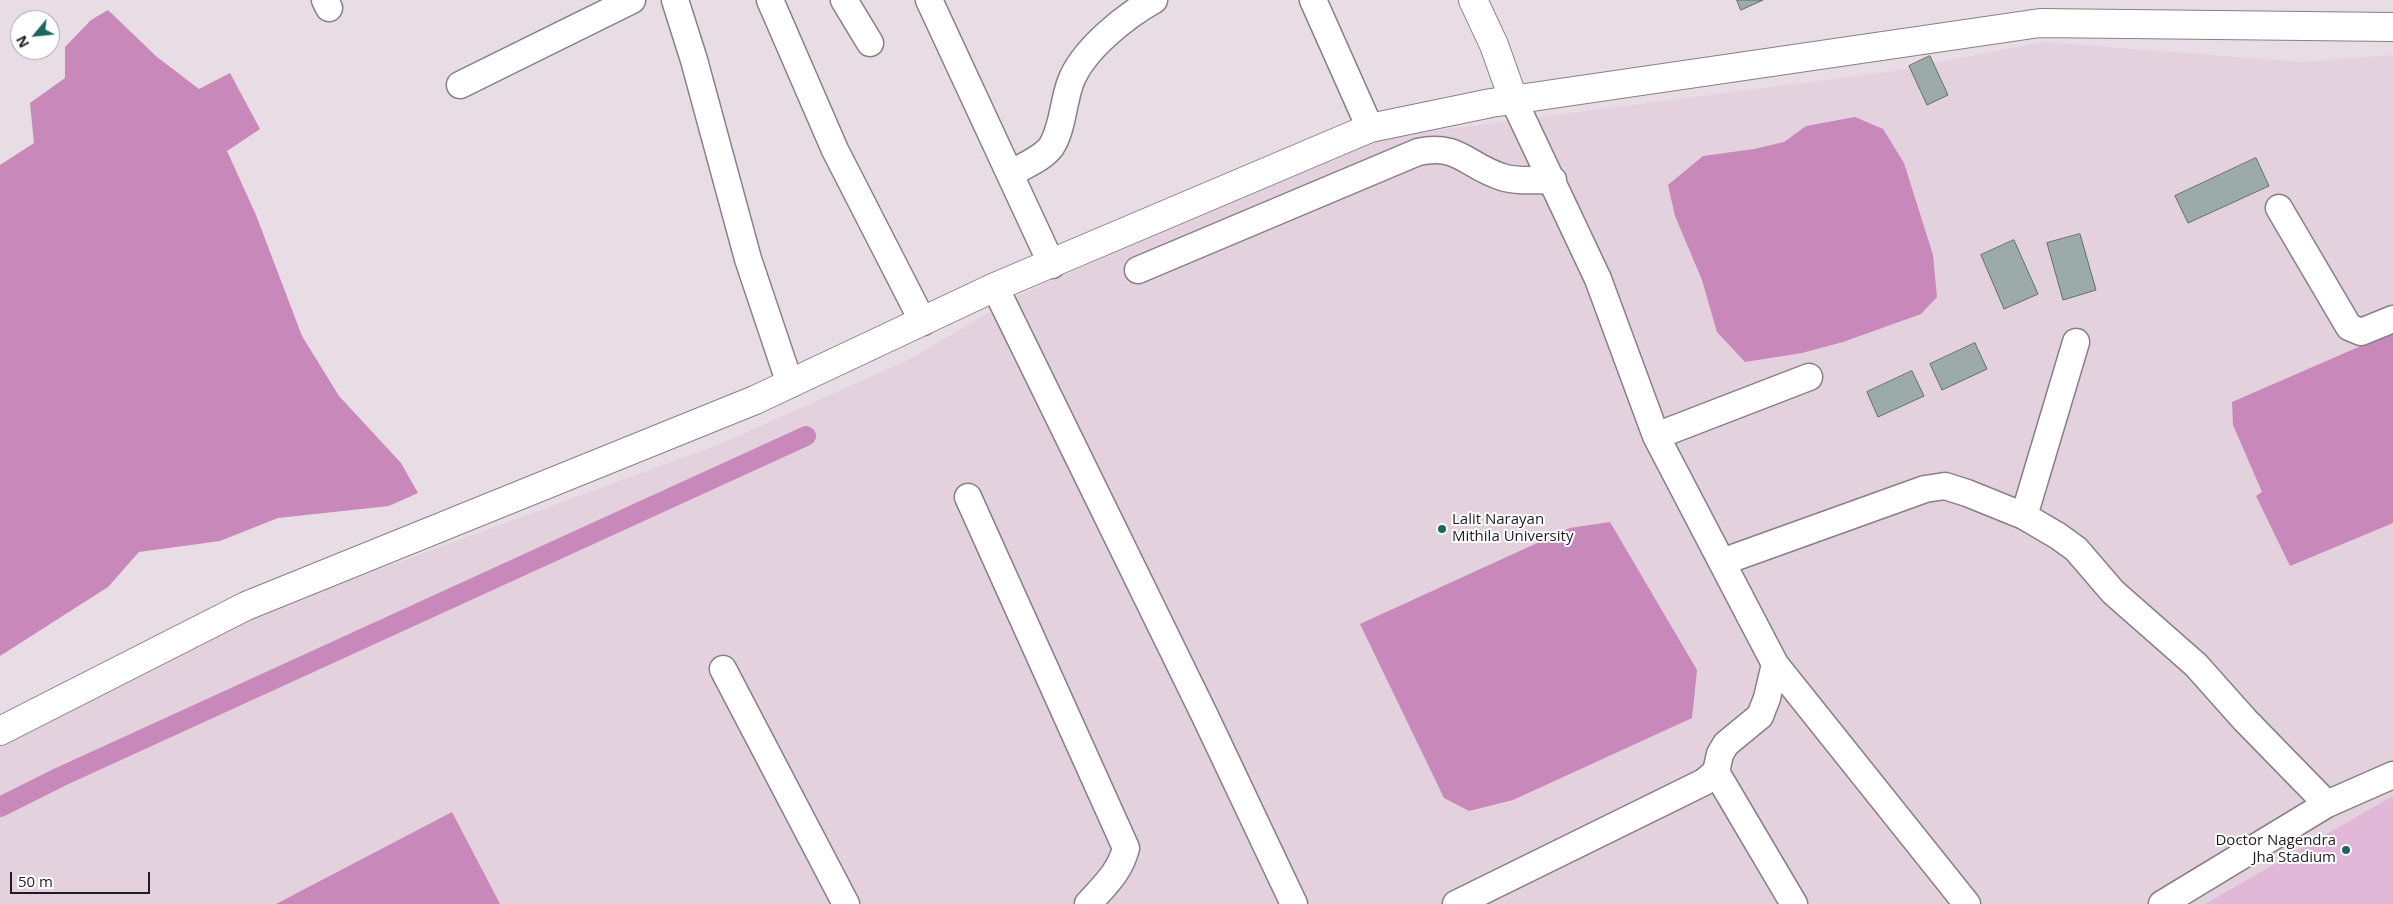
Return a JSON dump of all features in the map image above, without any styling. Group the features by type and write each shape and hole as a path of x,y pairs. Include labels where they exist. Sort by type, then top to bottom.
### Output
{"main road":[{"path":"1473,0 1494,45 1514,101"},
{"path":"0,731 246,606 755,400 995,288 1370,128 1491,103 2040,23 2393,27"}],"street":[{"path":"460,84 632,0"},
{"path":"675,0 694,60 748,259 790,384"},
{"path":"770,0 835,150 923,322"},
{"path":"844,0 870,43"},
{"path":"929,0 1052,265"},
{"path":"1010,174 1052,146 1071,81 1080,63 1109,34 1154,0"},
{"path":"1314,0 1370,128"},
{"path":"1514,101 1553,180 1598,279 1656,436 1775,664 1967,904"},
{"path":"1138,270 1418,152 1433,149 1453,152 1504,178 1553,180"},
{"path":"2279,208 2349,327 2361,332 2393,319"},
{"path":"995,288 1205,716 1294,904"},
{"path":"2024,516 2076,342"},
{"path":"1656,436 1809,376"},
{"path":"1722,562 1925,489 1945,486 2024,516 2076,549 2113,592 2196,665 2327,804"},
{"path":"968,497 1126,848 1122,862 1115,874 1088,904"},
{"path":"1456,904 1704,782 1716,772 1720,754 1726,744 1760,716 1767,698 1775,664"},
{"path":"723,668 846,904"},
{"path":"1716,772 1794,904"},
{"path":"2162,904 2327,804 2393,775"}],"shaded area":[{"path":"108,10 157,57 199,89 230,73 260,129 227,151 256,215 302,336 339,396 401,463 418,493 389,506 278,518 220,541 139,552 108,587 0,656 0,165 34,143 30,103 65,78 65,47 91,20"},
{"name":"Lalit Narayan Mithila University","path":"2042,42 2302,62 2393,55 2393,904 0,904 0,746 261,613 720,444 908,360 1017,296 1371,139 1894,71"},
{"path":"1855,117 1883,129 1904,163 1933,255 1937,297 1921,314 1843,342 1802,353 1745,362 1717,332 1702,280 1675,216 1668,185 1703,156 1754,149 1784,142 1806,126"},
{"path":"2393,332 2393,523 2290,566 2256,496 2262,492 2233,425 2232,402"},
{"path":"1610,522 1697,670 1692,718 1513,800 1469,811 1444,798 1360,624 1570,528"},
{"name":"Doctor Nagendra Jha Stadium","path":"2393,796 2393,904 2205,904"},
{"path":"452,812 500,904 276,904"}],"building":[{"path":"1737,0 1763,0 1741,10"},
{"path":"1930,56 1948,95 1927,105 1909,66"},
{"path":"2256,158 2269,186 2188,223 2175,196"},
{"path":"2080,234 2096,290 2063,300 2047,243"},
{"path":"2014,240 2038,294 2004,309 1981,255"},
{"path":"1975,343 1987,369 1942,390 1930,364"},
{"path":"1912,371 1924,396 1878,417 1867,392"}],"waterway":[{"path":"0,807 60,777 806,436"}],"place":[{"name":"Lalit Narayan Mithila University","path":"1442,529"},
{"name":"Doctor Nagendra Jha Stadium","path":"2346,850"}]}
